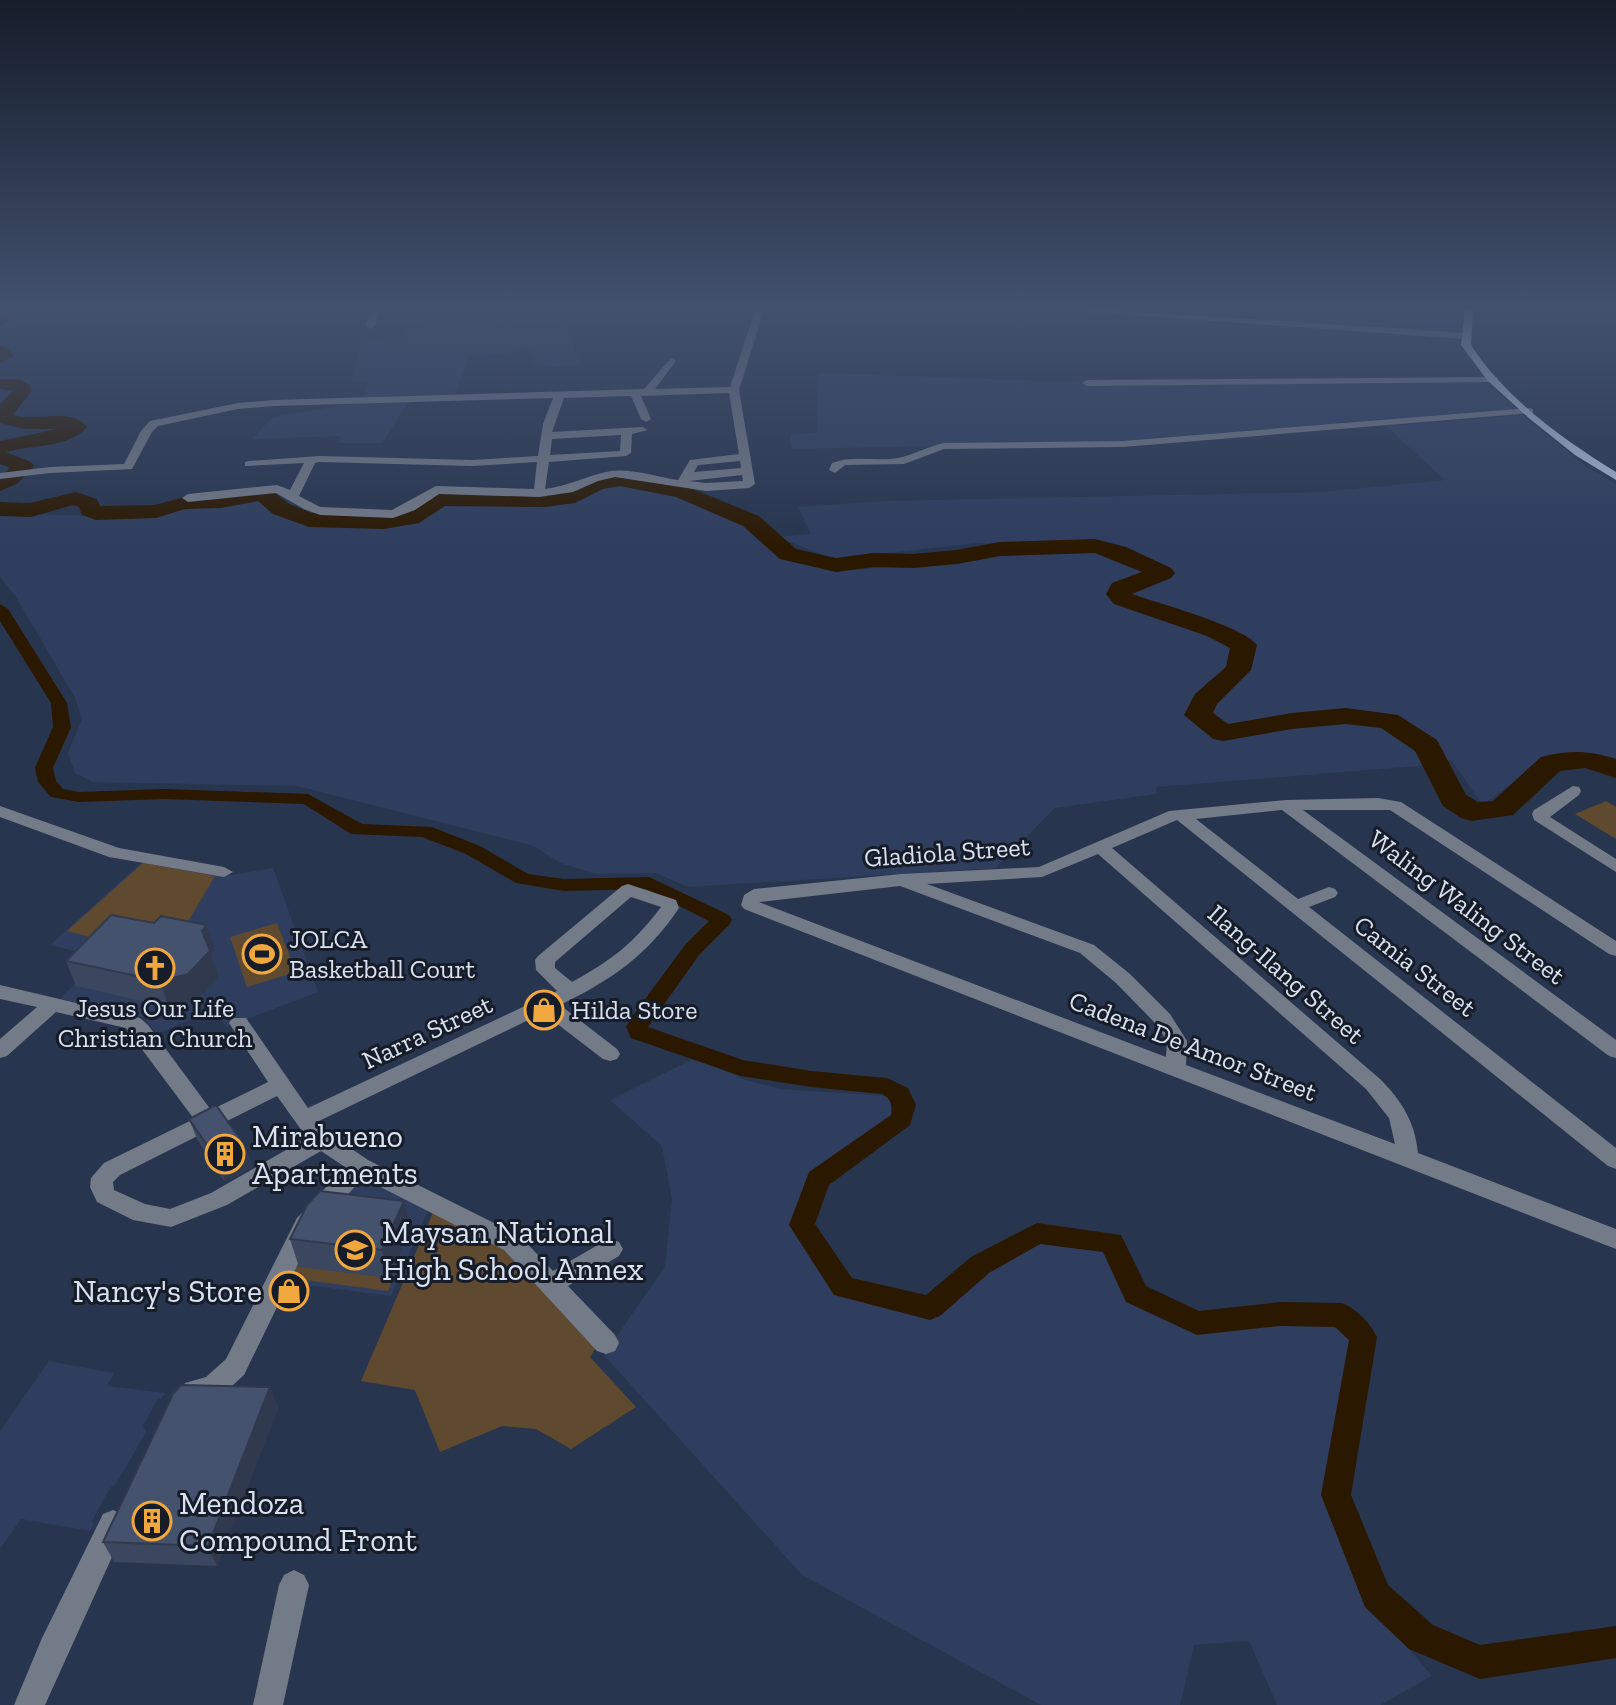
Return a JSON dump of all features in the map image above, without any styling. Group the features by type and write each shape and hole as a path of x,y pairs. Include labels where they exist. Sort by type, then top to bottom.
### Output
{"main road":[{"path":"1505,390 1529,411 1614,474"}],"street":[{"path":"2,476 50,470 128,467 137,455 149,426 154,423 238,406 634,391 700,393 734,390 747,471 684,480 615,474 595,478 569,490 539,493 436,490 411,507 393,514 310,509 277,489 188,498"},
{"path":"250,464 311,460 472,463 544,448 627,437 645,425 634,391"},
{"path":"539,493 548,424 560,394"},
{"path":"835,470 844,461 904,461 929,449 944,446 1123,444 1529,411"},
{"path":"544,448 622,454 625,453 627,437"},
{"path":"684,480 694,463 745,457"},
{"path":"292,498 311,460"},
{"path":"467,480 472,463"},
{"path":"1573,791 1540,814 1542,820 1616,867"},
{"name":"Gladiola Street","path":"750,905 750,899 754,895 901,880 1042,872 1159,819 1181,815 1286,805 1378,803 1395,806 1616,950"},
{"name":"Waling Waling Street","path":"1286,805 1616,1051"},
{"path":"0,811 115,853 224,872"},
{"name":"Camia Street","path":"1181,815 1616,1160"},
{"name":"Ilang-Ilang Street","path":"1098,846 1373,1084 1397,1108 1405,1132 1407,1160"},
{"path":"901,880 1087,949 1105,962 1170,1027 1178,1048 1175,1069"},
{"name":"Narra Street","path":"304,1119 571,992 618,965 653,931 670,908 670,904 628,890 545,960 546,970 571,992"},
{"path":"1297,906 1329,893"},
{"name":"Cadena De Amor Street","path":"750,905 1616,1240"},
{"path":"0,992 133,1023 141,1030 208,1122"},
{"path":"0,1051 54,1003"},
{"path":"546,1004 610,1054"},
{"path":"239,1023 304,1119 322,1140 360,1166 512,1243 606,1343"},
{"path":"281,1085 112,1169 102,1178 101,1187 105,1196 141,1213 171,1219 219,1199 322,1140"},
{"path":"171,1405 182,1393 213,1387 235,1367 305,1225 360,1166"},
{"path":"551,1284 611,1249"},
{"path":"29,1705 127,1496"},
{"path":"268,1705 293,1585"}],"shaded area":[{"path":"366,390 456,390 454,395 363,397"},
{"path":"818,390 1495,390 1518,410 1121,442 792,449 790,435 817,432"},
{"path":"410,401 382,443 339,443 341,436 252,439 273,417 356,403"},
{"path":"1522,415 1586,466 1616,484 1616,766 1589,755 1545,759 1483,805 1451,760 1430,765 1157,787 1156,794 1055,808 996,868 688,887 656,873 597,874 560,863 534,846 298,786 92,782 75,773 68,753 82,719 75,698 16,597 0,577 0,513 126,517 258,500 289,520 372,525 408,523 447,503 564,503 613,485 679,493 718,513 747,522 764,535 776,552 822,568 854,570 1094,547 1098,542 978,543 834,559 777,537 811,534 798,507 885,501 1322,492 1445,480 1386,426"},
{"path":"1606,801 1616,807 1616,839 1575,814"},
{"path":"143,861 231,875 273,868 318,992 226,1027 215,1010 156,1034 145,1018 60,999 101,958 50,945"},
{"path":"143,863 215,876 179,937 115,943 67,931"},
{"name":"JOLCA Basketball Court","path":"277,923 296,972 247,987 230,937"},
{"path":"695,1058 746,1080 780,1089 888,1096 896,1117 811,1177 797,1226 843,1293 932,1315 985,1270 1039,1239 1107,1247 1132,1298 1198,1327 1278,1318 1339,1319 1358,1338 1322,1487 1376,1611 1432,1676 1380,1705 1277,1705 1249,1641 1194,1645 1180,1705 1041,1705 802,1575 604,1355 665,1266 672,1199 662,1146 610,1100"},
{"name":"Maysan National High School Annex","path":"360,1171 429,1208 391,1296 283,1282"},
{"path":"434,1210 506,1246 598,1344 590,1357 636,1407 571,1449 536,1429 502,1426 440,1452 415,1390 361,1381"},
{"path":"296,1266 393,1278 388,1291 290,1278"},
{"path":"49,1361 114,1373 107,1386 165,1393 157,1400 143,1426 146,1432 116,1484 110,1488 92,1521 94,1525 90,1531 21,1519 0,1549 0,1431"}],"building":[{"path":"111,915 154,923 161,916 207,925 202,931 210,951 188,974 160,981 66,961"},
{"path":"216,1105 245,1146 218,1161 189,1119"},
{"path":"320,1191 404,1201 382,1250 290,1239 307,1205"},
{"path":"181,1385 270,1387 208,1546 103,1542 173,1394"}],"waterway":[{"path":"0,448 49,438 77,427 73,423 34,424 6,419 1,414 22,390"},
{"path":"0,457 24,466 11,479 0,485"},
{"path":"0,509 31,510 76,498 89,504 90,510 96,513 156,511 184,503 221,502 262,494 281,509 309,520 384,522 411,518 440,499 545,501 567,498 597,484 620,480 681,491 751,521 788,554 836,565 873,560 913,561 957,557 1000,549 1095,546 1118,552 1163,573 1120,588 1118,594 1123,599 1216,631 1244,645 1238,670 1205,700 1198,715 1223,733 1292,721 1346,716 1388,721 1427,746 1454,800 1472,812 1502,809 1551,763 1587,759 1616,769"},
{"path":"0,609 59,703 62,727 44,768 47,782 57,793 79,797 165,794 308,799 358,830 425,831 473,850 523,879 564,885 649,883 722,920 692,950 640,1022 637,1027 639,1032 741,1068 811,1079 887,1086 900,1094 904,1105 902,1119 818,1179 802,1225 843,1287 930,1308 980,1265 1037,1233 1112,1242 1136,1294 1197,1323 1280,1314 1342,1315 1363,1337 1336,1495 1376,1596 1421,1637 1480,1662 1616,1642"}],"place":[{"name":"JOLCA Basketball Court","path":"262,954"},
{"name":"Jesus Our Life Christian Church","path":"155,968"},
{"name":"Hilda Store","path":"544,1010"},
{"name":"Mirabueno Apartments","path":"225,1154"},
{"name":"Maysan National High School Annex","path":"355,1250"},
{"name":"Nancy's Store","path":"289,1291"},
{"name":"Mendoza Compound Front","path":"152,1521"}]}
